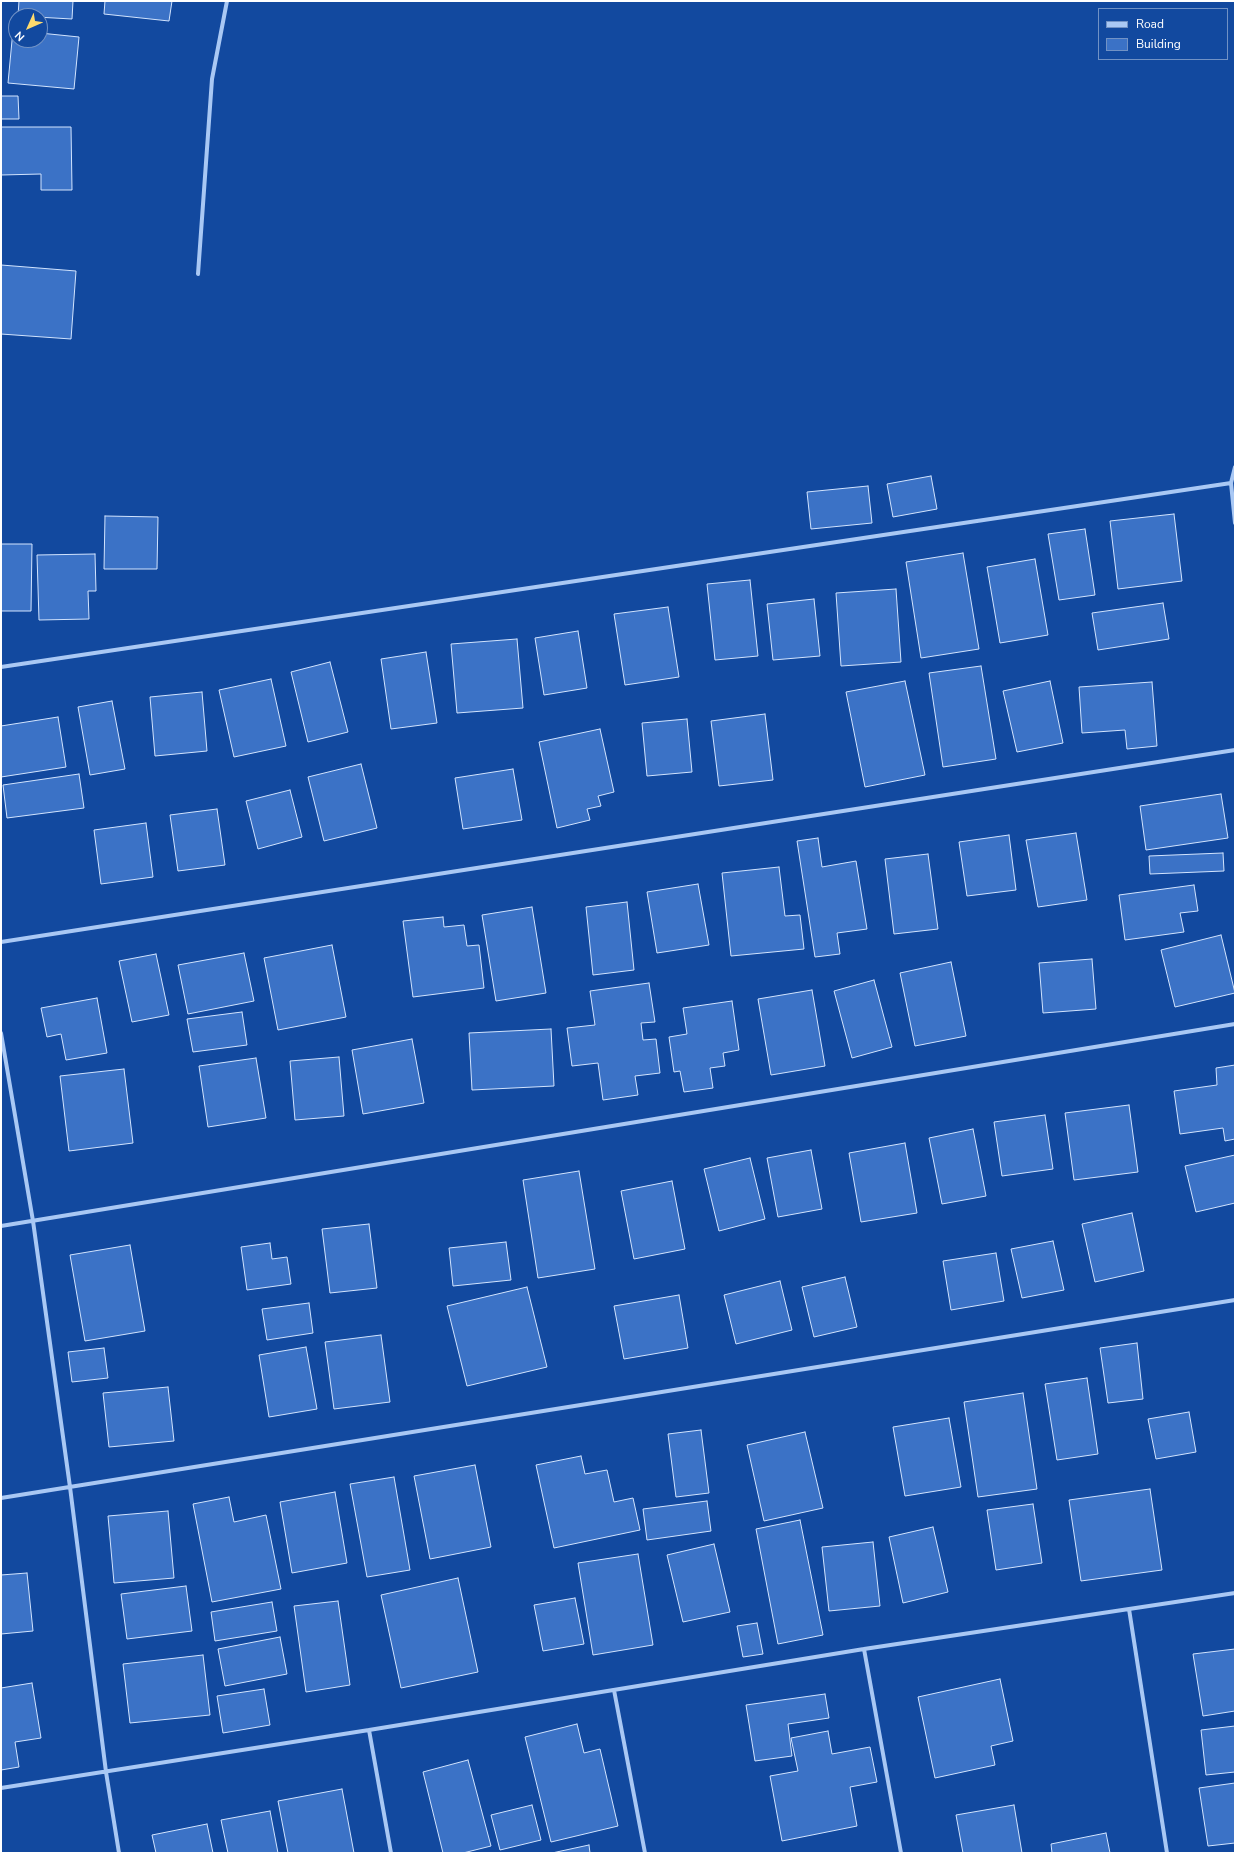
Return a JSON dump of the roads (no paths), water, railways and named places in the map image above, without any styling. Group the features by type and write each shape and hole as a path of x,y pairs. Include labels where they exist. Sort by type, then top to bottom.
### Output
{"street":[{"path":"198,274 212,79 227,1"},
{"path":"1235,467 1231,483 1235,523"},
{"path":"1,667 1231,483"},
{"path":"1,942 1235,750"},
{"path":"1,1226 1235,1024"},
{"path":"1,1033 33,1221 70,1487 106,1772 119,1853"},
{"path":"1,1498 1235,1300"},
{"path":"1,1788 369,1730 864,1649 1235,1593"},
{"path":"1129,1609 1167,1853"},
{"path":"864,1649 901,1853"},
{"path":"614,1690 645,1853"},
{"path":"369,1730 391,1853"}]}
